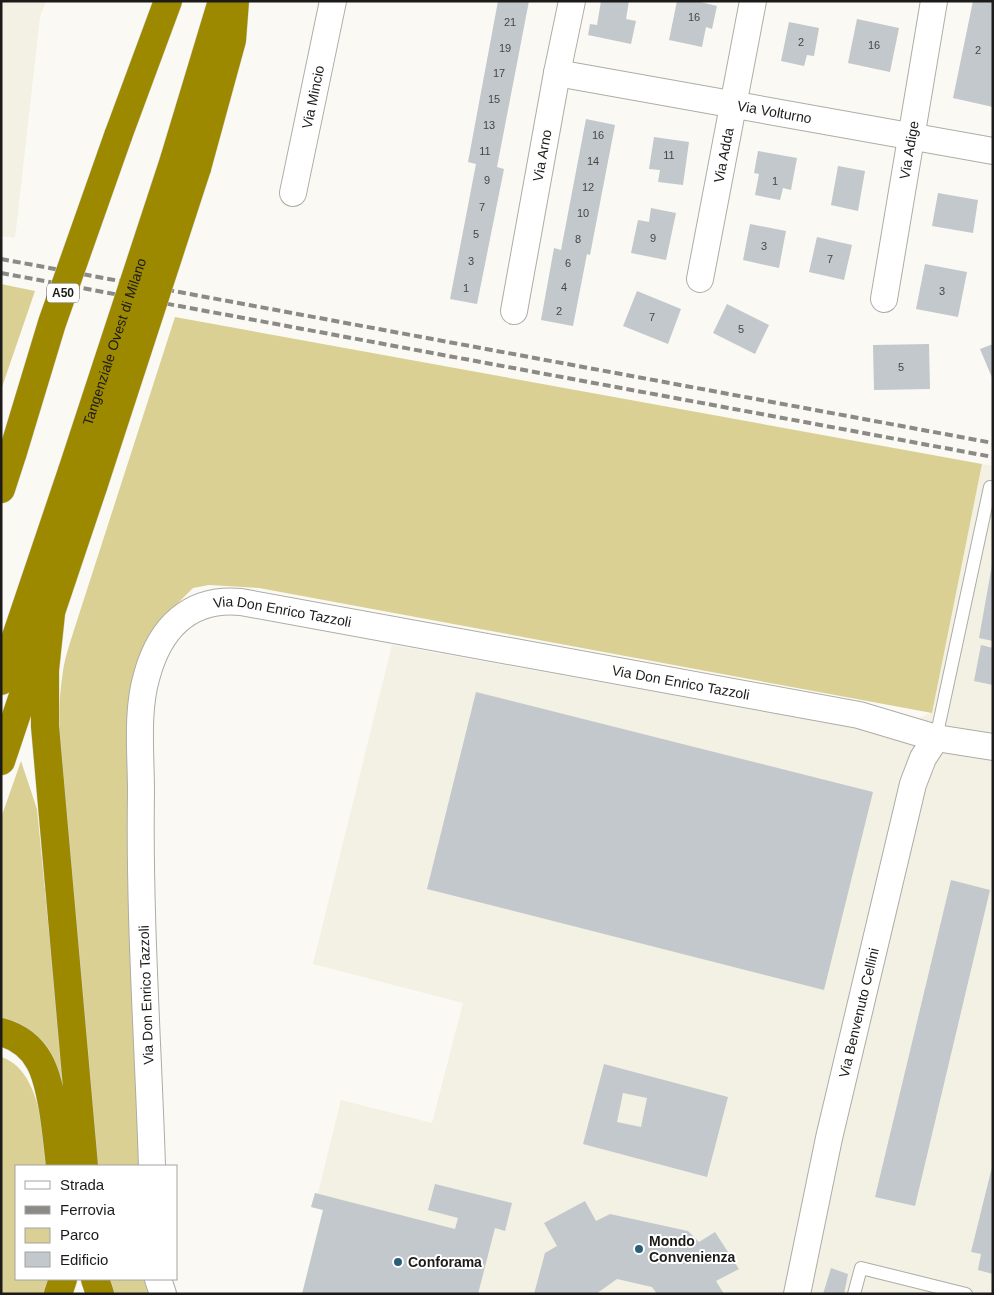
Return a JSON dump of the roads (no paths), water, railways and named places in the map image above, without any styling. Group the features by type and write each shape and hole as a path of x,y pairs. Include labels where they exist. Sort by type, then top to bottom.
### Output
{"highway":[{"name":"A50","path":"1,489 6,452 168,1"},
{"path":"186,164 222,1"},
{"path":"1,681 83,477 186,164 232,40 236,1"},
{"path":"1,761 52,604 83,477"},
{"path":"52,604 46,670 46,735 84,1165"},
{"path":"1,1032 28,1046 44,1067 48,1081 60,1165"},
{"path":"58,1294 63,1280"},
{"path":"95,1280 100,1294"}],"street":[{"name":"Via Mincio","path":"293,193 333,1"},
{"name":"Via Arno","path":"514,311 557,73 572,1"},
{"name":"Via Adda","path":"700,279 753,1"},
{"name":"Via Adige","path":"884,299 934,1"},
{"name":"Via Volturno","path":"557,73 993,150"},
{"name":"Via Don Enrico Tazzoli","path":"152,1165 140,843 142,702 147,675 162,640 183,615 195,607 216,601 241,602 859,715 936,738 993,747"},
{"name":"Via Benvenuto Cellini","path":"797,1294 829,1138 913,784 923,758 936,738"},
{"path":"158,1280 164,1294"}],"lane":[{"path":"936,738 990,487 993,488"},
{"path":"854,1294 861,1268 966,1294"}],"railway":[{"path":"1,259 993,443"},
{"path":"1,273 993,457"}],"place":[{"name":"Mondo Convenienza","path":"639,1249"},
{"name":"Conforama","path":"398,1262"}]}
